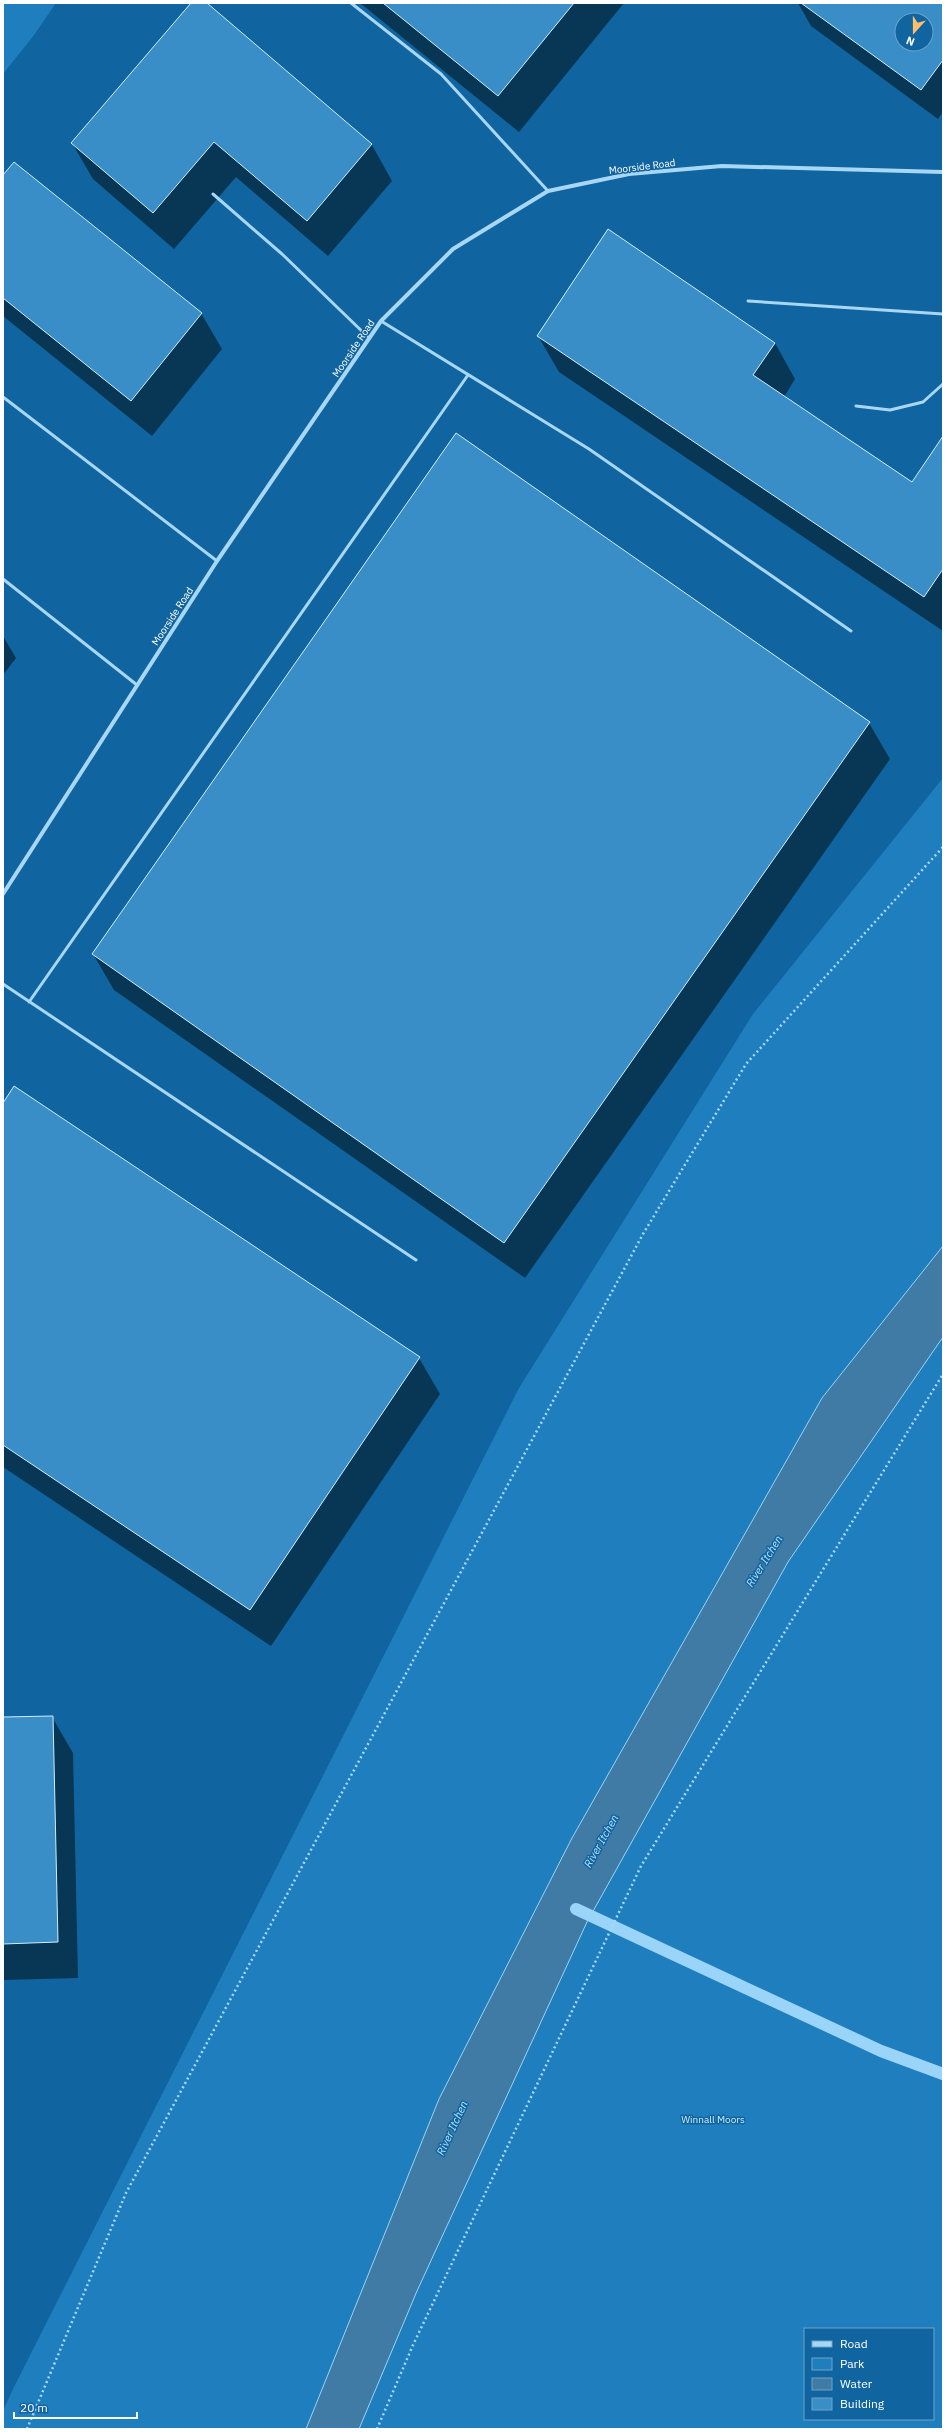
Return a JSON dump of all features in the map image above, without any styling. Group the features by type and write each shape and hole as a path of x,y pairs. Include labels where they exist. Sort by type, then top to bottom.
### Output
{"street":[{"name":"Moorside Road","path":"3,894 217,561 369,338 381,321 453,249 548,191 629,174 722,166 943,172"}],"lane":[{"path":"351,3 440,74 548,191"},
{"path":"213,194 282,254 369,338"},
{"path":"748,301 943,314"},
{"path":"381,321 588,449 852,631"},
{"path":"29,1002 468,375"},
{"path":"856,406 890,410 923,402 943,384"},
{"path":"3,398 217,561"},
{"path":"3,579 137,685"},
{"path":"3,984 416,1260"}],"path":[{"path":"27,2429 126,2193 643,1234 746,1064 943,846"},
{"path":"377,2429 413,2345 640,1866 943,1374"}],"green space":[{"path":"3,3 56,3 34,35 3,74"},
{"path":"943,778 943,1246 822,1398 572,1838 439,2099 306,2429 3,2429 3,2411 13,2389 519,1388 753,1014"},
{"name":"Winnall Moors","path":"943,1285 943,2429 317,2429 457,2116"}],"water":[{"name":"River Itchen","path":"943,1246 943,1337 788,1562 587,1922 417,2291 359,2429 306,2429 439,2099 572,1838 822,1398"}],"building":[{"path":"191,3 207,3 372,144 307,221 214,142 153,213 71,143"},
{"path":"383,3 574,3 498,96"},
{"path":"801,3 943,3 943,60 921,90"},
{"path":"14,162 202,313 131,401 3,298 3,175"},
{"path":"608,229 775,343 753,375 912,482 943,436 943,569 924,597 537,336"},
{"path":"456,433 870,722 504,1243 92,954"},
{"path":"14,1086 420,1357 250,1610 3,1445 3,1103"},
{"path":"53,1716 58,1942 3,1944 3,1717"}],"waterway":[{"path":"576,1909 881,2051 943,2074"}]}
